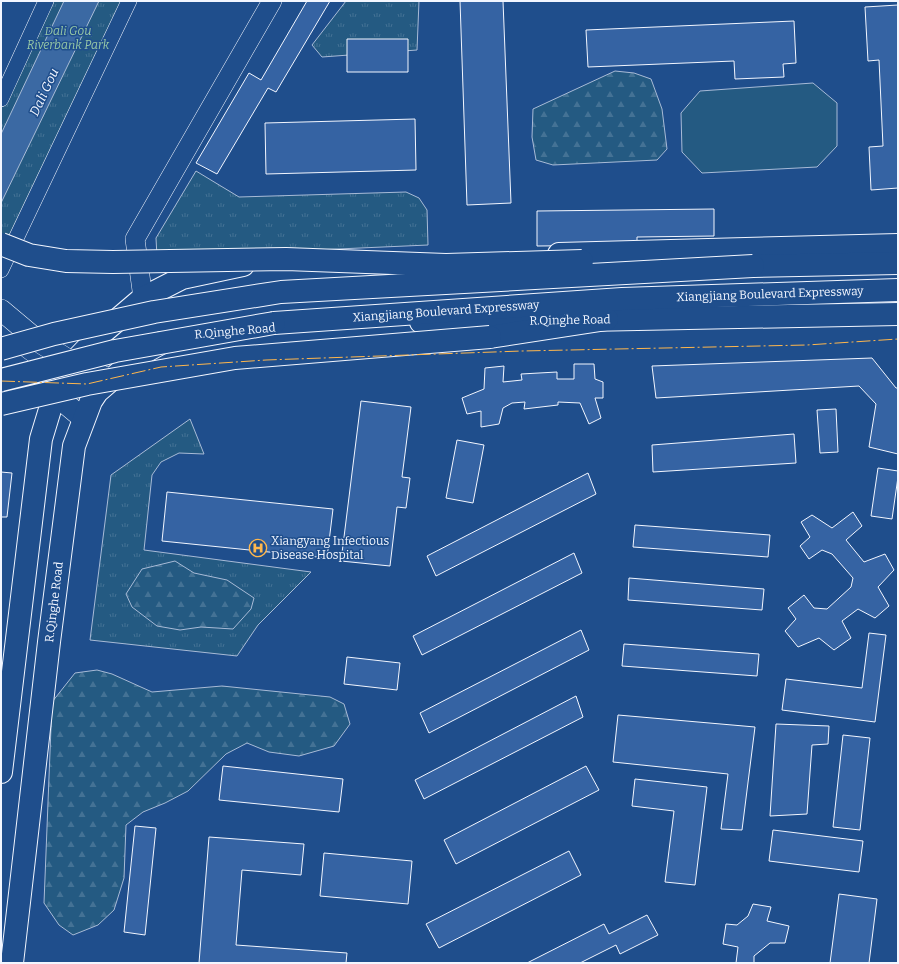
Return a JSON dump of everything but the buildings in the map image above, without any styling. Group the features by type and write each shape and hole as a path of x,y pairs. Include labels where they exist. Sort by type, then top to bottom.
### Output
{"main road":[{"path":"1,244 30,255 66,261 113,262 286,259 446,265 627,259 753,266"},
{"path":"1,772 41,438 54,394 58,383 73,363 102,333 143,298 182,278 241,265 446,257 898,245"},
{"path":"1,349 54,334 154,312 281,292 753,266 898,263"},
{"name":"Xiangjiang Boulevard Expressway","path":"1,380 115,351 274,323 622,299 898,290"},
{"path":"1,310 38,341 73,363 111,380"},
{"name":"R.Qinghe Road","path":"12,963 49,642 74,446 91,401 97,392 141,354 172,338 207,330 351,323 898,314"},
{"path":"1,404 87,384 235,358 490,337 608,319"},
{"path":"1,354 84,418"}],"street":[{"path":"1,99 46,1"},
{"path":"1,270 129,1"},
{"path":"143,298 135,239 272,1"}],"green space":[{"name":"Dali Gou Riverbank Park","path":"46,1 125,1 1,258 1,99"},
{"path":"346,1 419,1 417,50 322,57 312,45"},
{"path":"615,71 634,73 651,79 662,109 667,149 657,160 553,165 536,160 532,137 533,109"},
{"path":"813,83 837,103 837,146 817,167 702,173 682,152 681,113 700,91"},
{"path":"196,171 239,197 406,192 419,198 427,210 428,245 157,257 156,238"},
{"path":"190,419 204,454 179,453 161,462 152,475 144,550 311,572 258,625 237,656 90,640 111,475"},
{"path":"175,561 194,573 227,580 254,598 251,609 233,629 201,627 180,630 157,626 132,607 126,594 142,569"},
{"path":"97,670 112,674 152,692 222,686 330,697 344,704 350,724 334,746 299,756 269,752 247,743 226,754 188,791 143,812 126,825 124,878 114,910 98,925 73,935 59,925 44,903 52,702 75,673"}],"water":[{"name":"Dali Gou","path":"64,1 99,1 1,203 1,134"}],"power":[{"path":"1,381 87,384 161,367 266,360 522,351 807,345 898,339"}],"place":[{"name":"Xiangyang Infectious Disease Hospital","path":"258,548"}]}
